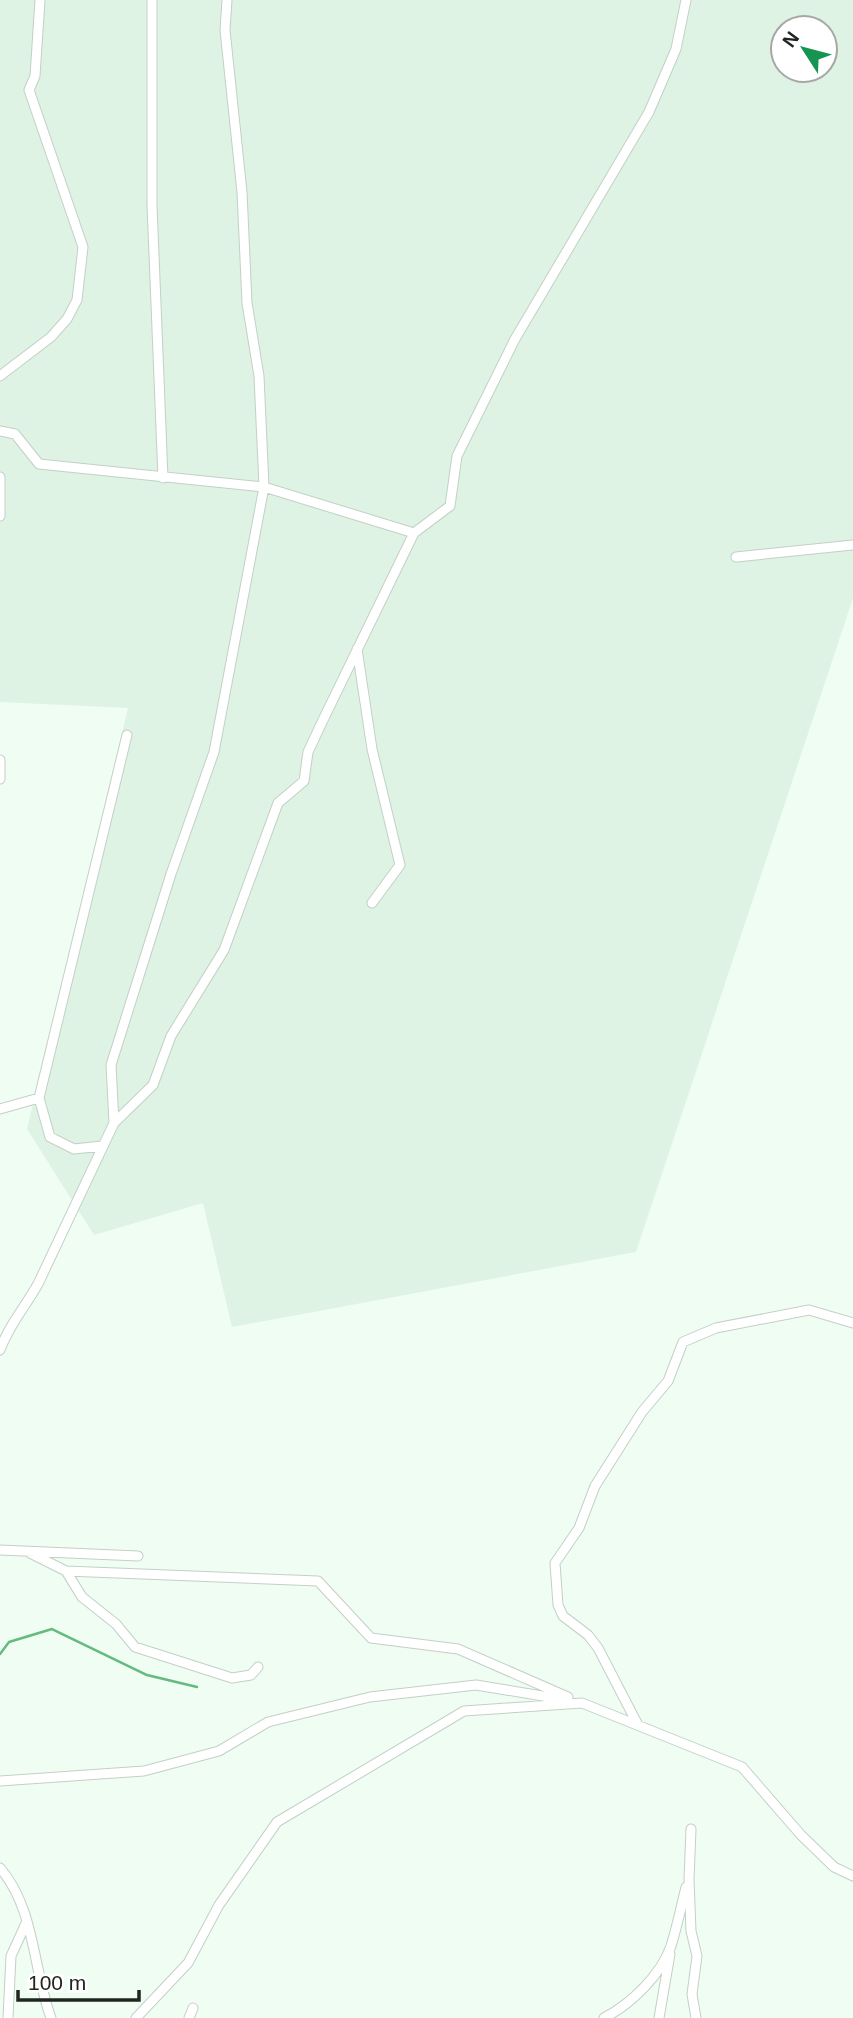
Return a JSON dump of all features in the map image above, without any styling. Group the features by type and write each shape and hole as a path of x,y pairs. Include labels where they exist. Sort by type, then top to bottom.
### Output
{"street":[{"path":"0,376 30,350 51,337 67,319 77,300 83,247 29,90 35,76 40,0"},
{"path":"152,0 152,205 163,478"},
{"path":"114,1123 111,1065 171,874 214,752 264,487 259,376 247,303 242,192 225,30 227,0"},
{"path":"0,1350 9,1325 25,1307 38,1284 114,1123 153,1086 171,1036 224,950 278,803 304,781 309,752 414,533 450,506 457,456 515,339 649,112 677,49 686,0"},
{"path":"0,431 15,434 39,464 264,487 414,533"},
{"path":"0,477 0,516"},
{"path":"736,557 853,545"},
{"path":"357,649 372,749 400,864 372,903"},
{"path":"102,1146 74,1149 50,1137 39,1098 127,735"},
{"path":"0,760 0,779"},
{"path":"0,1109 39,1098"},
{"path":"638,1725 598,1648 588,1635 563,1616 558,1605 555,1563 579,1528 587,1501 642,1412 668,1381 683,1342 716,1328 808,1310 853,1323"},
{"path":"0,1550 138,1556"},
{"path":"30,1553 66,1571 318,1581 370,1638 458,1649 582,1703 742,1767 801,1835 834,1867 853,1876"},
{"path":"66,1571 82,1597 116,1624 135,1647 232,1678 251,1675 258,1667"},
{"path":"0,1781 144,1771 219,1751 268,1722 370,1697 476,1685 582,1703"},
{"path":"136,2018 188,1963 219,1905 277,1822 464,1711 582,1703"},
{"path":"691,1829 688,1879 691,1931 697,1956 692,1993 696,2018"},
{"path":"0,1868 23,1909 37,1974 51,2018"},
{"path":"659,2018 670,1948 688,1879"},
{"path":"8,2018 10,1956 27,1921"},
{"path":"604,2018 622,2009 647,1984 670,1948"},
{"path":"189,2018 193,2008"}],"shaded area":[{"path":"0,0 853,0 853,598 636,1252 232,1327 203,1203 94,1235 27,1129 128,708 0,702"}],"waterway":[{"path":"0,1654 9,1642 52,1629 147,1675 197,1687"}]}
